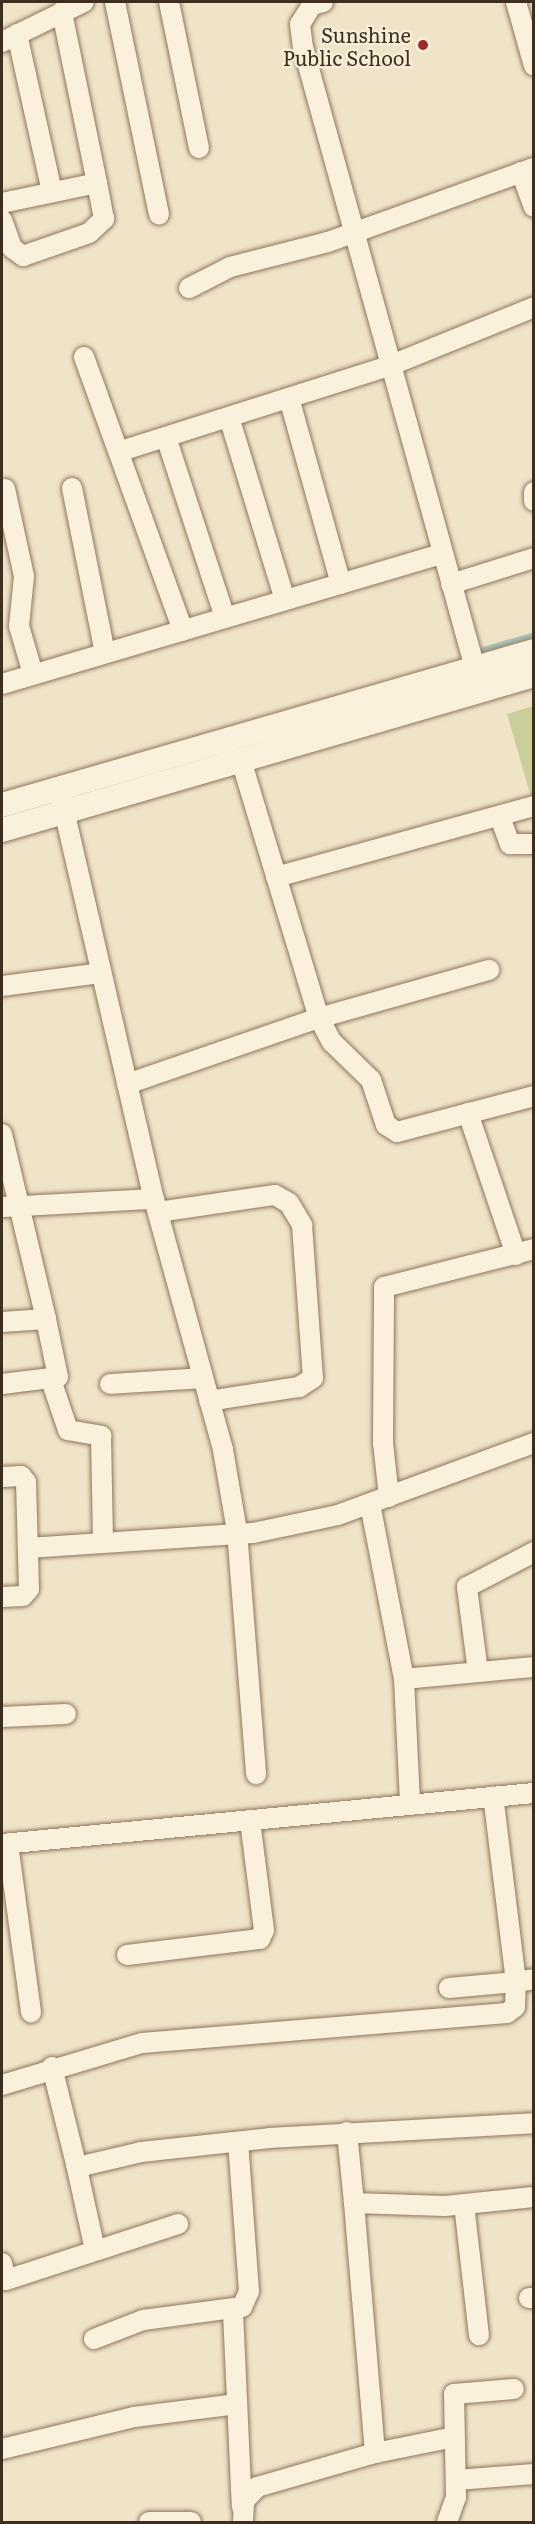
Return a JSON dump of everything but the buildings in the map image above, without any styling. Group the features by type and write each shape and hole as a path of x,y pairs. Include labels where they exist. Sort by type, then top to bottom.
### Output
{"street":[{"path":"52,192 9,38 84,2"},
{"path":"115,2 159,215"},
{"path":"170,2 200,148"},
{"path":"323,2 305,13 301,34 389,366 475,668"},
{"path":"516,2 534,66"},
{"path":"2,220 12,248 23,256 89,233 104,219 62,12"},
{"path":"189,288 230,267 353,230 528,170 534,207"},
{"path":"2,203 97,183"},
{"path":"121,451 389,366 534,307"},
{"path":"84,357 121,451 183,631"},
{"path":"289,398 341,584"},
{"path":"229,417 285,600"},
{"path":"166,437 225,618"},
{"path":"72,488 105,653"},
{"path":"5,489 24,576 10,616 33,674"},
{"path":"534,492 534,501"},
{"path":"2,684 442,554"},
{"path":"451,584 534,558"},
{"path":"2,830 61,800 534,651"},
{"path":"2,805 61,800 241,760 534,675"},
{"path":"241,760 319,1018 332,1042 371,1080 390,1129 397,1132 534,1096"},
{"path":"61,800 156,1205 223,1449 237,1531 256,1774"},
{"path":"276,877 534,806"},
{"path":"500,817 510,844 534,844"},
{"path":"127,1084 319,1018 489,970"},
{"path":"2,986 101,973"},
{"path":"389,1497 383,1443 384,1287 525,1252 468,1113"},
{"path":"2,1134 8,1206 46,1319 60,1374 51,1380 2,1384"},
{"path":"8,1206 156,1205 275,1195 289,1203 302,1225 313,1378 299,1387 209,1401"},
{"path":"2,1322 46,1319"},
{"path":"110,1384 202,1378"},
{"path":"51,1380 68,1430 101,1436 103,1540"},
{"path":"28,1548 103,1540 264,1531 370,1504 534,1443"},
{"path":"2,1477 21,1476 26,1482 28,1548 28,1592 2,1597"},
{"path":"370,1504 404,1679 410,1802"},
{"path":"478,1672 467,1587 534,1552"},
{"path":"404,1679 534,1667"},
{"path":"2,1717 66,1714"},
{"path":"31,2012 5,1844 250,1820 313,1817 410,1802 534,1792"},
{"path":"2,2085 52,2067 142,2043 507,2013 515,2007 525,1981 493,1796"},
{"path":"127,1955 260,1939 264,1930 250,1820"},
{"path":"449,1988 525,1981"},
{"path":"52,2067 95,2250"},
{"path":"76,2164 94,2165 141,2152 347,2132 534,2122"},
{"path":"347,2132 375,2453"},
{"path":"94,2339 163,2316 233,2312 242,2307 249,2291 238,2142"},
{"path":"354,2203 464,2204 534,2197"},
{"path":"464,2204 479,2335"},
{"path":"3,2275 178,2224"},
{"path":"233,2312 243,2516"},
{"path":"447,2523 456,2480 454,2394 514,2389"},
{"path":"2,2449 143,2415 237,2404"},
{"path":"243,2516 248,2494 257,2487 375,2453 454,2437"},
{"path":"456,2480 534,2474"},
{"path":"148,2523 191,2523"}],"green space":[{"path":"533,706 533,797 531,797 507,714"}],"waterway":[{"path":"483,649 534,634"}],"place":[{"name":"Sunshine Public School","path":"423,45"}]}
